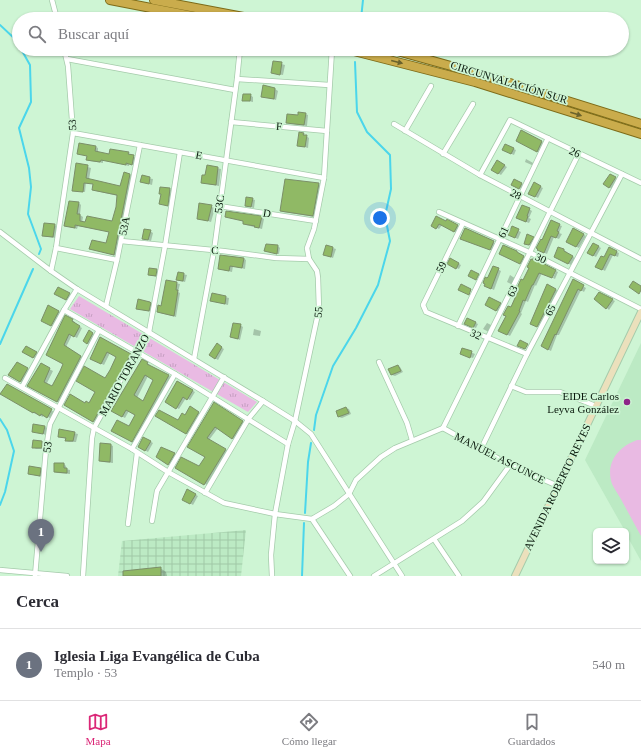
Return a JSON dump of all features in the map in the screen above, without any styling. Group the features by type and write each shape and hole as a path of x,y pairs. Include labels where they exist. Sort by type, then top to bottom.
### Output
{"highway":[{"path":"110,0 172,12"},
{"path":"154,0 213,12"},
{"name":"CIRCUNVALACIÓN SUR","path":"373,56 475,82 641,134"},
{"name":"CIRCUNVALACIÓN SUR","path":"415,56 494,78 641,124"}],"main road":[{"name":"AVENIDA ROBERTO REYES","path":"515,576 641,311"}],"street":[{"path":"52,0 55,12"},
{"name":"53","path":"51,271 56,248 73,133 66,56"},
{"name":"53C","path":"194,359 214,251 239,56"},
{"name":"55","path":"272,576 271,555 276,514 288,444 295,421 319,309 317,271 309,259 307,248 316,221 324,178 331,56"},
{"path":"67,59 235,90"},
{"path":"237,79 329,85"},
{"path":"405,131 431,86"},
{"path":"443,154 473,104"},
{"name":"26","path":"480,175 510,120 641,183"},
{"name":"F","path":"231,122 327,130"},
{"name":"28","path":"394,124 480,175 641,259"},
{"name":"E","path":"73,133 324,178"},
{"name":"61","path":"458,326 548,138"},
{"name":"53A","path":"106,306 117,260 140,145"},
{"name":"MARIO TORANZO","path":"83,576 91,449 94,428 149,332 180,152"},
{"name":"63","path":"443,428 579,154"},
{"name":"65","path":"480,449 527,354 622,174"},
{"name":"D","path":"219,206 316,221"},
{"name":"30","path":"439,212 570,272 641,311"},
{"name":"59","path":"426,312 423,305 463,223"},
{"path":"0,232 77,289 263,401 295,421 311,434 402,576"},
{"name":"C","path":"121,241 245,253 276,258 309,259"},
{"path":"56,248 117,260"},
{"path":"22,387 77,289"},
{"path":"64,310 176,374 249,418 288,444"},
{"name":"32","path":"426,312 527,354"},
{"name":"53","path":"35,575 46,449 50,424 99,330"},
{"path":"379,362 408,423 412,440"},
{"path":"132,449 176,374"},
{"path":"152,521 157,491 224,377"},
{"path":"5,378 132,449 168,472 224,503 276,514 312,519 334,506 349,494 356,480 381,457 412,440 443,428"},
{"path":"511,386 526,392 560,392 596,406"},
{"path":"205,493 249,418 263,401"},
{"name":"MANUEL ASCUNCE","path":"443,428 510,465 558,486"},
{"path":"128,524 137,453"},
{"path":"374,576 462,521 483,502 510,465"},
{"path":"312,519 350,576"},
{"path":"434,539 459,576"},
{"path":"0,570 35,575 66,576"}],"shaded area":[{"name":"EIDE Carlos Leyva González","path":"641,343 641,561 629,539 629,528 623,528 585,460"},
{"path":"246,530 241,576 118,576 122,541"}],"green space":[{"path":"79,296 257,402 248,412 70,309"},
{"path":"637,440 641,440 641,536 612,484 610,476 612,463 619,451"}],"building":[{"path":"273,61 282,62 280,75 271,73"},
{"path":"263,85 275,88 274,99 261,97"},
{"path":"243,94 251,94 250,101 242,101"},
{"path":"298,112 306,113 304,125 286,123 287,114 298,115"},
{"path":"521,130 542,141 537,152 516,141"},
{"path":"299,132 304,133 303,135 307,135 305,147 297,146"},
{"path":"79,143 96,146 95,151 109,154 110,149 129,152 128,154 134,155 132,165 101,160 100,162 86,160 87,156 77,154"},
{"path":"505,144 514,148 511,154 502,150"},
{"path":"497,160 505,165 498,174 491,170"},
{"path":"76,163 88,165 86,178 120,186 124,172 130,174 114,255 89,249 92,240 106,243 109,232 75,225 75,228 64,226 69,201 79,202 77,214 80,214 80,221 85,222 87,216 112,221 116,207 117,195 92,190 93,184 84,183 83,192 72,191"},
{"path":"207,165 218,167 216,185 201,183 202,175 205,175"},
{"path":"610,174 616,177 609,188 603,184"},
{"path":"142,175 150,177 149,184 140,182"},
{"path":"285,179 319,183 313,216 280,211"},
{"path":"514,179 522,183 519,189 511,185"},
{"path":"534,182 541,186 535,197 528,194"},
{"path":"160,187 170,188 168,206 159,204 161,194 159,194"},
{"path":"246,197 253,198 251,207 245,206"},
{"path":"199,203 212,205 208,221 197,219"},
{"path":"522,205 530,208 526,222 516,218"},
{"path":"226,211 262,216 259,228 243,224 243,221 225,217"},
{"path":"436,216 446,221 447,219 458,225 454,232 439,224 436,229 431,226"},
{"path":"551,220 560,224 557,231 559,232 556,238 551,236 544,253 536,248 541,239 542,240"},
{"path":"44,223 55,224 53,237 42,236"},
{"path":"512,226 519,229 515,238 508,235"},
{"path":"465,228 494,241 490,250 460,239"},
{"path":"573,228 584,234 576,247 566,242"},
{"path":"144,229 151,230 148,240 142,239"},
{"path":"527,234 534,237 529,245 524,244"},
{"path":"593,243 599,246 593,256 587,253"},
{"path":"266,244 278,245 277,254 264,251"},
{"path":"326,245 333,247 331,257 323,255"},
{"path":"503,245 524,256 520,264 499,254"},
{"path":"558,247 564,249 564,251 573,256 568,264 554,257"},
{"path":"609,247 617,251 615,256 610,254 602,270 595,267 601,256 604,257"},
{"path":"220,255 244,258 242,268 230,266 229,271 218,269"},
{"path":"450,258 459,263 456,269 447,264"},
{"path":"533,258 556,270 552,278 539,273 525,301 523,300 520,311 507,335 498,331 506,316 503,315 508,306 511,307 519,289 517,288 521,279 523,280 529,268 527,267"},
{"path":"493,266 499,268 491,289 484,286 485,284 483,283 485,277 488,277"},
{"path":"149,268 157,269 156,276 148,275"},
{"path":"471,270 479,274 476,280 468,276"},
{"path":"178,272 184,273 183,281 176,280"},
{"path":"573,279 584,285 581,291 578,289 548,350 541,346"},
{"path":"166,280 177,282 176,290 178,290 174,316 157,312 158,305 161,306"},
{"path":"633,281 641,286 639,294 629,287"},
{"path":"461,284 471,289 469,295 458,290"},
{"path":"547,284 556,289 537,327 530,324"},
{"path":"58,287 70,293 66,300 54,294"},
{"path":"599,292 613,299 606,309 594,299"},
{"path":"212,293 226,296 225,304 210,301"},
{"path":"489,297 501,303 496,311 485,305"},
{"path":"138,299 151,303 149,311 136,309"},
{"path":"48,305 59,311 51,326 41,321"},
{"path":"65,315 73,319 72,321 80,326 74,337 69,334 64,345 81,356 57,402 27,386 41,363 50,368 44,382 52,386 63,364 46,355"},
{"path":"467,318 476,322 473,328 464,324"},
{"path":"233,323 241,324 238,339 230,337"},
{"path":"89,330 93,333 87,344 83,341"},
{"path":"100,337 131,354 93,422 64,405 70,394 85,403 86,401 89,403 95,392 76,381 84,366 105,378 110,370 116,357 107,352 101,364 90,359"},
{"path":"520,340 528,344 525,349 517,346"},
{"path":"217,343 222,347 215,359 209,355"},
{"path":"26,346 37,352 33,358 22,352"},
{"path":"462,348 472,351 470,358 460,354"},
{"path":"142,359 148,362 147,364 169,375 132,442 111,431 117,420 129,426 135,415 126,410 122,417 111,411","holes":["145,375 153,380 143,401 134,395"]},
{"path":"17,362 28,368 20,382 8,375"},
{"path":"398,365 401,371 391,375 388,369"},
{"path":"177,381 193,390 187,400 183,397 176,409 165,402"},
{"path":"7,384 52,409 47,418 41,414 40,416 34,412 33,413 0,394"},
{"path":"214,402 243,421 232,439 215,427 207,438 226,449 204,485 175,468 181,457 199,466 205,457 187,447"},
{"path":"190,406 199,412 186,434 155,416 159,410 178,420 182,413 185,415"},
{"path":"346,407 349,413 338,417 336,411"},
{"path":"33,424 45,426 43,434 32,432"},
{"path":"59,429 75,432 73,441 65,441 66,438 58,437"},
{"path":"143,437 151,441 145,451 138,447"},
{"path":"33,440 42,441 42,448 32,448"},
{"path":"100,443 111,444 110,462 99,461"},
{"path":"161,447 175,453 168,465 156,457"},
{"path":"54,463 64,463 64,468 67,468 67,473 54,472"},
{"path":"29,466 41,468 40,476 28,474"},
{"path":"187,489 196,494 190,504 182,500"},
{"path":"161,567 161,576 123,576 123,571"}],"waterway":[{"path":"362,12 363,0"},
{"path":"0,25 12,36"},
{"path":"25,56 30,65 31,102 19,128 29,168 31,187 28,214 41,249 39,254"},
{"path":"314,430 316,415 333,366 356,328 378,285 390,241 385,216 391,189 390,155 367,132 357,112 355,62"},
{"path":"0,344 33,269"},
{"path":"0,419 7,430 14,451 5,492 0,505"},
{"path":"305,513 308,462 311,443"},
{"path":"302,576 304,523"}],"place":[{"name":"EIDE Carlos Leyva González","path":"627,402"},
{"name":"Iglesia Liga Evangélica de Cuba","path":"41,552"}]}
